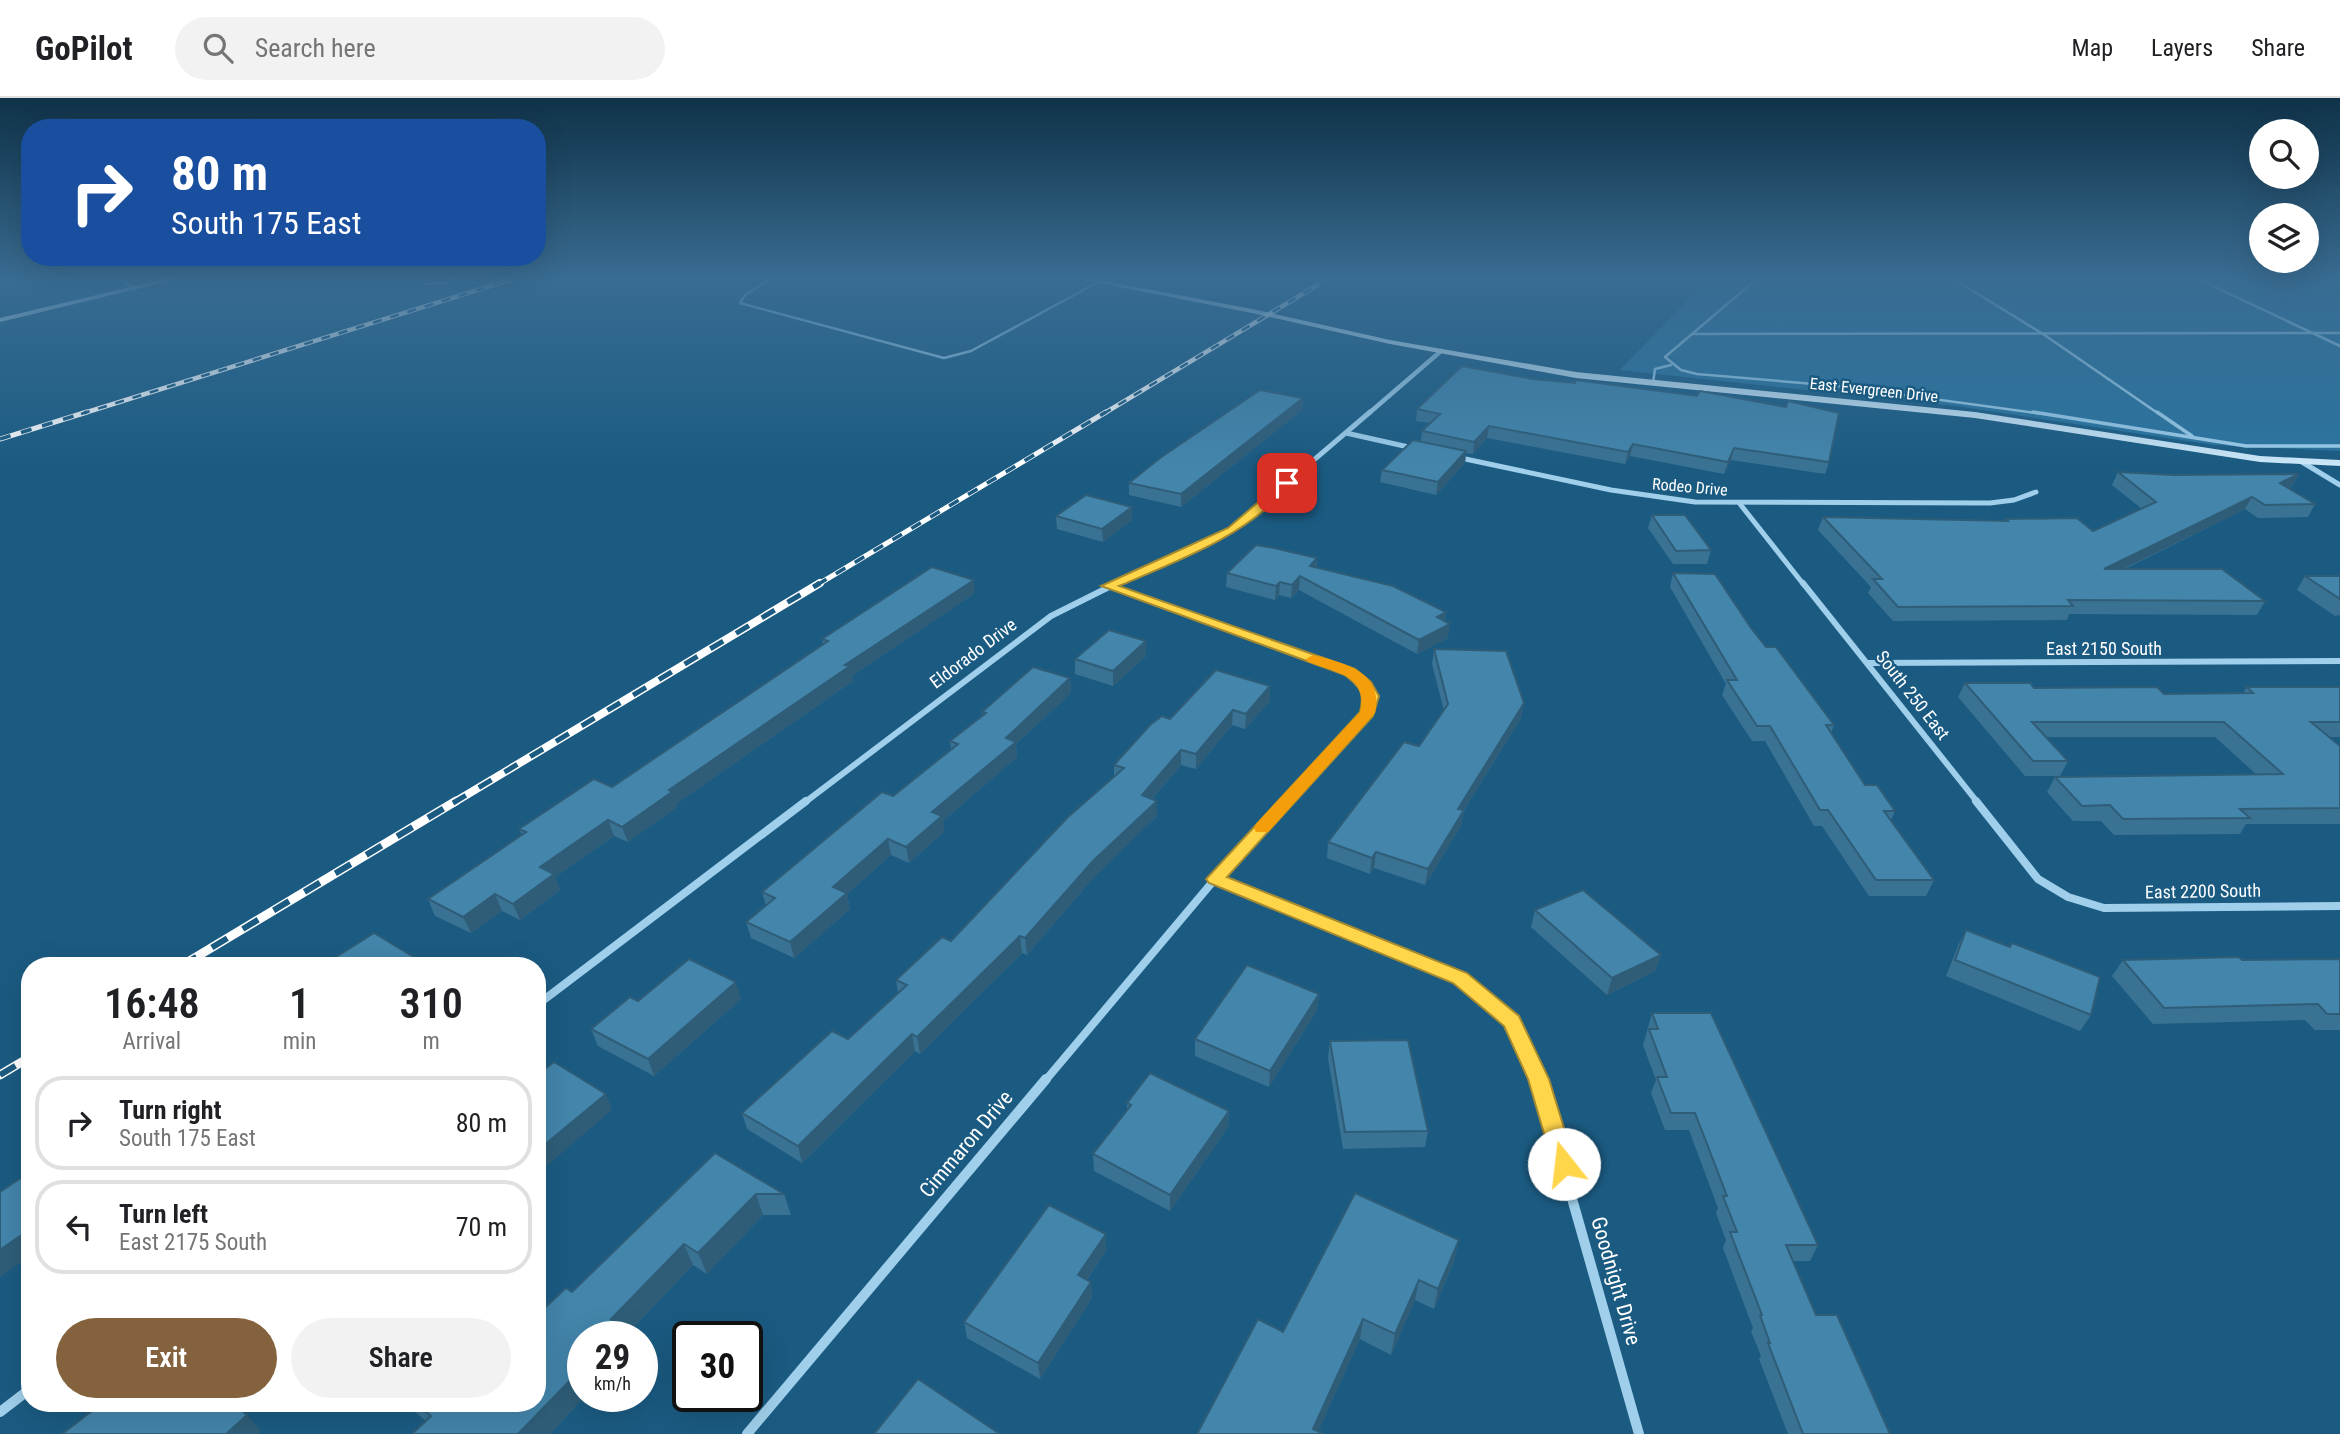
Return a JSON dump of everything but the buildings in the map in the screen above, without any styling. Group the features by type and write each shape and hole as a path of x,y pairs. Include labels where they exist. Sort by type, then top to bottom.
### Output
{"street":[{"name":"East Evergreen Drive","path":"1391,340 1576,375 1975,415 2302,462 2340,463"},
{"name":"Eldorado Drive","path":"546,998 1051,616 1108,586 1206,545 1233,530 1441,351"},
{"path":"1346,433 1425,450"},
{"name":"Rodeo Drive","path":"1452,456 1653,497 1740,504 1990,503 2014,500 2036,492"},
{"path":"2302,462 2340,485"},
{"name":"South 250 East","path":"1740,504 2038,879 2068,897"},
{"name":"Cimmaron Drive","path":"747,1434 1215,879 1367,713 1371,696 1366,685 1350,672 1108,586"},
{"name":"East 2150 South","path":"1869,663 2340,661"},
{"name":"Goodnight Drive","path":"1215,879 1460,978 1512,1021 1538,1079 1639,1434"},
{"name":"East 2200 South","path":"2068,897 2104,908 2340,906"},
{"path":"0,1412 21,1396"}],"lane":[{"path":"876,340 944,358 971,351 991,340"},
{"path":"1671,365 1665,357 1685,340"},
{"path":"2052,340 2194,437"},
{"path":"1653,383 1655,369 1671,365 1697,374 1960,400 2246,446 2340,446"}],"shaded area":[{"path":"1649,340 2340,340 2340,451 2214,445 1956,406 1620,370"}],"railway":[{"path":"81,414 317,340"},
{"path":"1103,414 1225,340"},
{"path":"0,439 87,412"},
{"path":"817,585 1106,412"},
{"path":"453,803 820,583"},
{"path":"196,957 456,801"},
{"path":"0,1075 21,1062"}],"slow traffic":[{"path":"1262,828 1367,713 1371,696 1366,685 1350,672 1313,659"}],"route":[{"path":"1287,483 1233,530 1206,545 1108,586 1350,672 1366,685 1371,696 1367,713 1215,879 1397,950 1460,978 1512,1021 1538,1079 1564,1164"}]}
